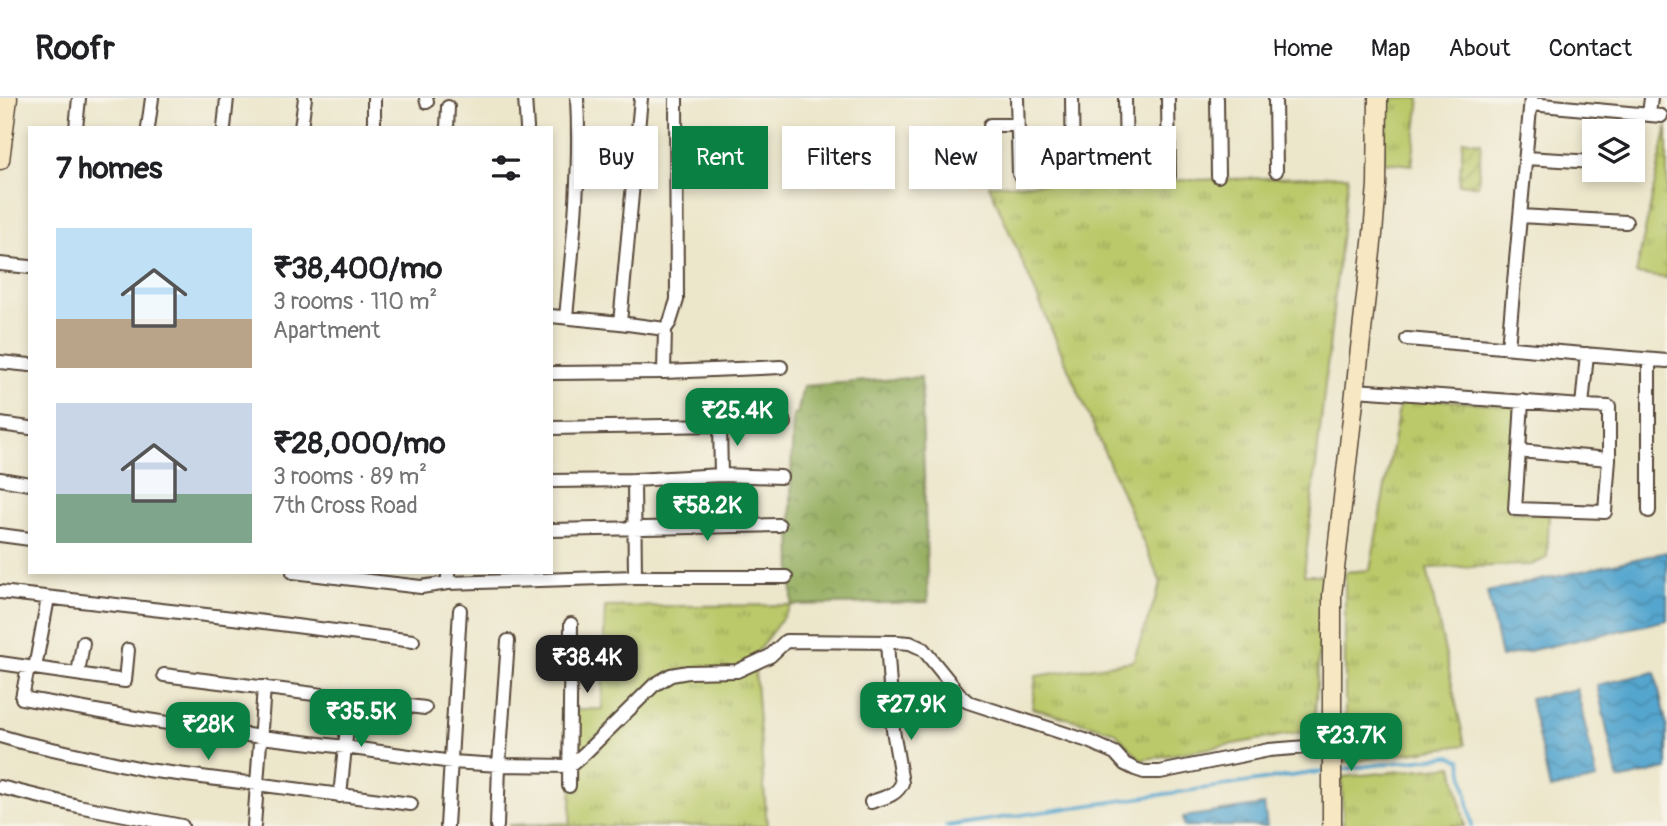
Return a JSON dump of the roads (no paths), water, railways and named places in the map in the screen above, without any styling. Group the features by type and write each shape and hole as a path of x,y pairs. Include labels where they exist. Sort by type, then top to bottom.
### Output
{"street":[{"path":"0,160 8,98"},
{"path":"76,126 79,98"},
{"path":"148,126 152,98"},
{"path":"224,126 228,98"},
{"path":"301,126 305,98"},
{"path":"374,98 374,126"},
{"path":"525,98 527,126"},
{"path":"566,317 578,189 577,98"},
{"path":"620,323 641,98"},
{"path":"664,372 664,329 670,322 677,300 676,98"},
{"path":"990,125 1017,125 1017,98"},
{"path":"1072,98 1072,126"},
{"path":"1125,98 1125,126"},
{"path":"1168,98 1168,126"},
{"path":"1217,98 1218,176"},
{"path":"1275,98 1276,171"},
{"path":"1332,826 1333,581 1374,222 1378,98"},
{"path":"1508,347 1531,101 1587,103 1655,115 1651,98"},
{"path":"447,126 448,107"},
{"path":"1526,158 1582,161"},
{"path":"1520,216 1626,222"},
{"path":"0,264 28,267"},
{"path":"553,316 664,329"},
{"path":"1407,339 1667,361"},
{"path":"1582,406 1587,354"},
{"path":"1649,360 1649,511"},
{"path":"0,362 28,365"},
{"path":"553,373 780,367"},
{"path":"1355,390 1522,401 1582,406 1609,407 1605,512 1516,509 1522,401"},
{"path":"553,428 785,423"},
{"path":"0,424 28,428"},
{"path":"720,425 721,475"},
{"path":"1519,451 1609,459"},
{"path":"553,481 721,475 781,477"},
{"path":"0,479 28,484"},
{"path":"634,480 635,578"},
{"path":"553,530 779,525"},
{"path":"0,535 28,539"},
{"path":"310,574 421,587 448,578 786,577"},
{"path":"0,592 413,641"},
{"path":"48,598 22,698 261,737 452,762 570,766 654,685 671,676 688,672 737,671 771,656 786,641 910,643 923,649 968,702 1088,741 1115,753 1125,764 1144,772 1160,772 1269,750 1332,749"},
{"path":"447,826 460,610"},
{"path":"569,786 571,624"},
{"path":"497,826 508,641"},
{"path":"871,802 895,793 902,783 893,730 887,642"},
{"path":"78,674 83,643"},
{"path":"0,663 125,681 128,650"},
{"path":"164,675 425,708"},
{"path":"254,826 264,687"},
{"path":"340,796 350,698"},
{"path":"0,736 147,770 411,804"},
{"path":"0,787 78,806 182,826"}],"water":[{"path":"1667,552 1667,620 1501,657 1487,592"},
{"path":"1655,672 1667,727 1667,769 1618,780 1597,685"},
{"path":"1577,689 1597,779 1550,789 1530,699"},
{"path":"1264,805 1267,826 1184,826 1183,817"}],"waterway":[{"path":"1336,770 1450,756 1461,760 1472,826"},
{"path":"946,826 1325,771"}]}
